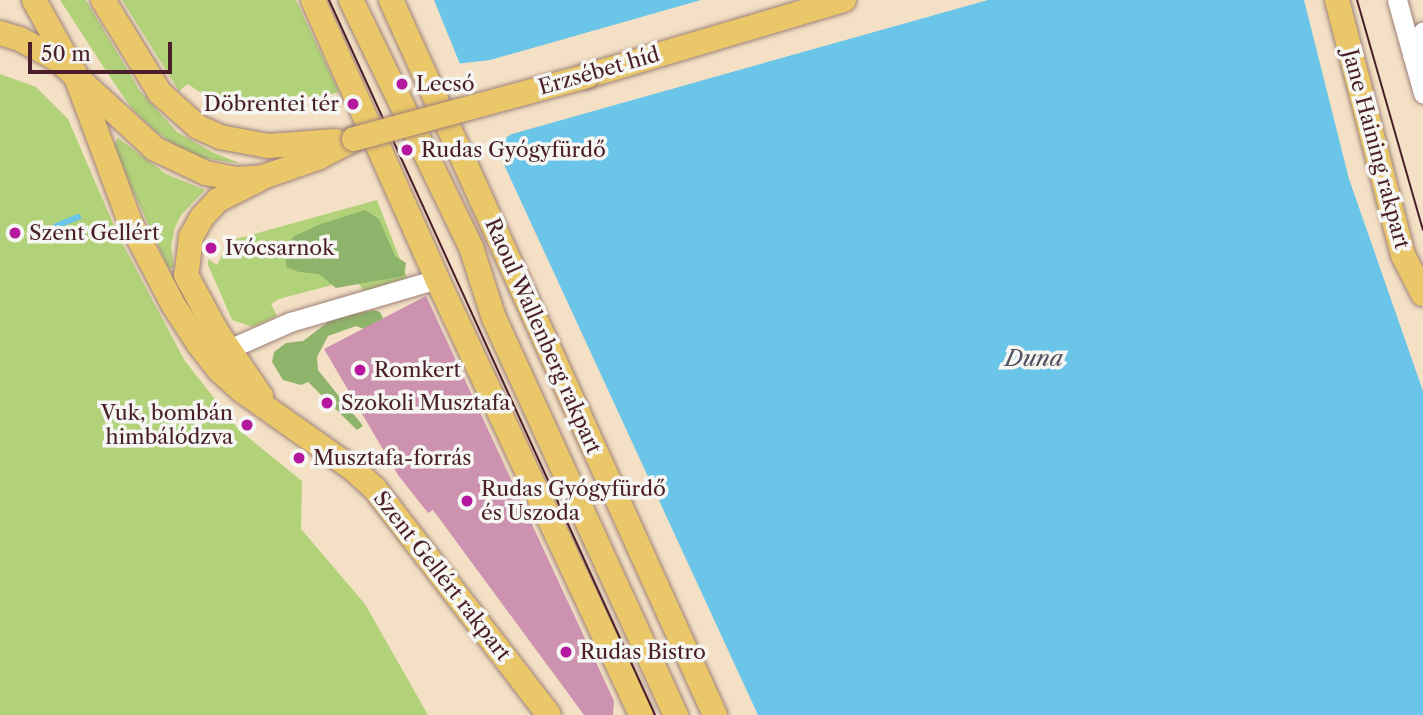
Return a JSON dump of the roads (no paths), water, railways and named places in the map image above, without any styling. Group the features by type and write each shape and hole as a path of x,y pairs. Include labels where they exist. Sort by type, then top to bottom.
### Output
{"main road":[{"path":"34,0 75,74"},
{"path":"103,0 160,93 198,127 220,136 268,146 354,139"},
{"path":"313,0 327,26 437,279 634,709"},
{"path":"351,0 471,247 494,318 676,715"},
{"name":"Raoul Wallenberg rakpart","path":"390,0 715,715"},
{"name":"Erzsébet híd","path":"354,139 587,76 844,0"},
{"name":"Jane Haining rakpart","path":"1337,0 1403,255 1423,294"},
{"path":"0,33 38,47 75,74 140,138 170,159 223,177 263,177"},
{"name":"Szent Gellért rakpart","path":"75,74 130,222 174,306 219,370 273,414 354,469 374,489 549,715"},
{"path":"273,414 229,349 186,275 191,237 202,218 218,200 263,177 318,158 354,139"}],"street":[{"path":"1383,0 1389,16 1403,25"},
{"path":"1397,0 1423,93"},
{"path":"1403,25 1404,0"},
{"path":"1412,55 1423,32"},
{"path":"229,349 290,322 437,279"}],"water":[{"name":"Duna","path":"434,0 1304,0 1349,179 1423,391 1423,715 758,715 477,106"}],"waterway":[{"path":"56,226 78,217"}],"tram line":[{"path":"329,0 655,715"},
{"path":"1357,0 1423,230"}],"place":[{"name":"Lecsó","path":"402,84"},
{"name":"Döbrentei tér","path":"353,104"},
{"name":"Rudas Gyógyfürdő","path":"407,150"},
{"name":"Szent Gellért","path":"15,233"},
{"name":"Ivócsarnok","path":"211,248"},
{"name":"Romkert","path":"360,370"},
{"name":"Szokoli Musztafa","path":"327,403"},
{"name":"Vuk, bombán himbálódzva","path":"247,425"},
{"name":"Musztafa-forrás","path":"299,458"},
{"name":"Rudas Gyógyfürdő és Uszoda","path":"467,501"},
{"name":"Rudas Bistro","path":"566,652"}]}
